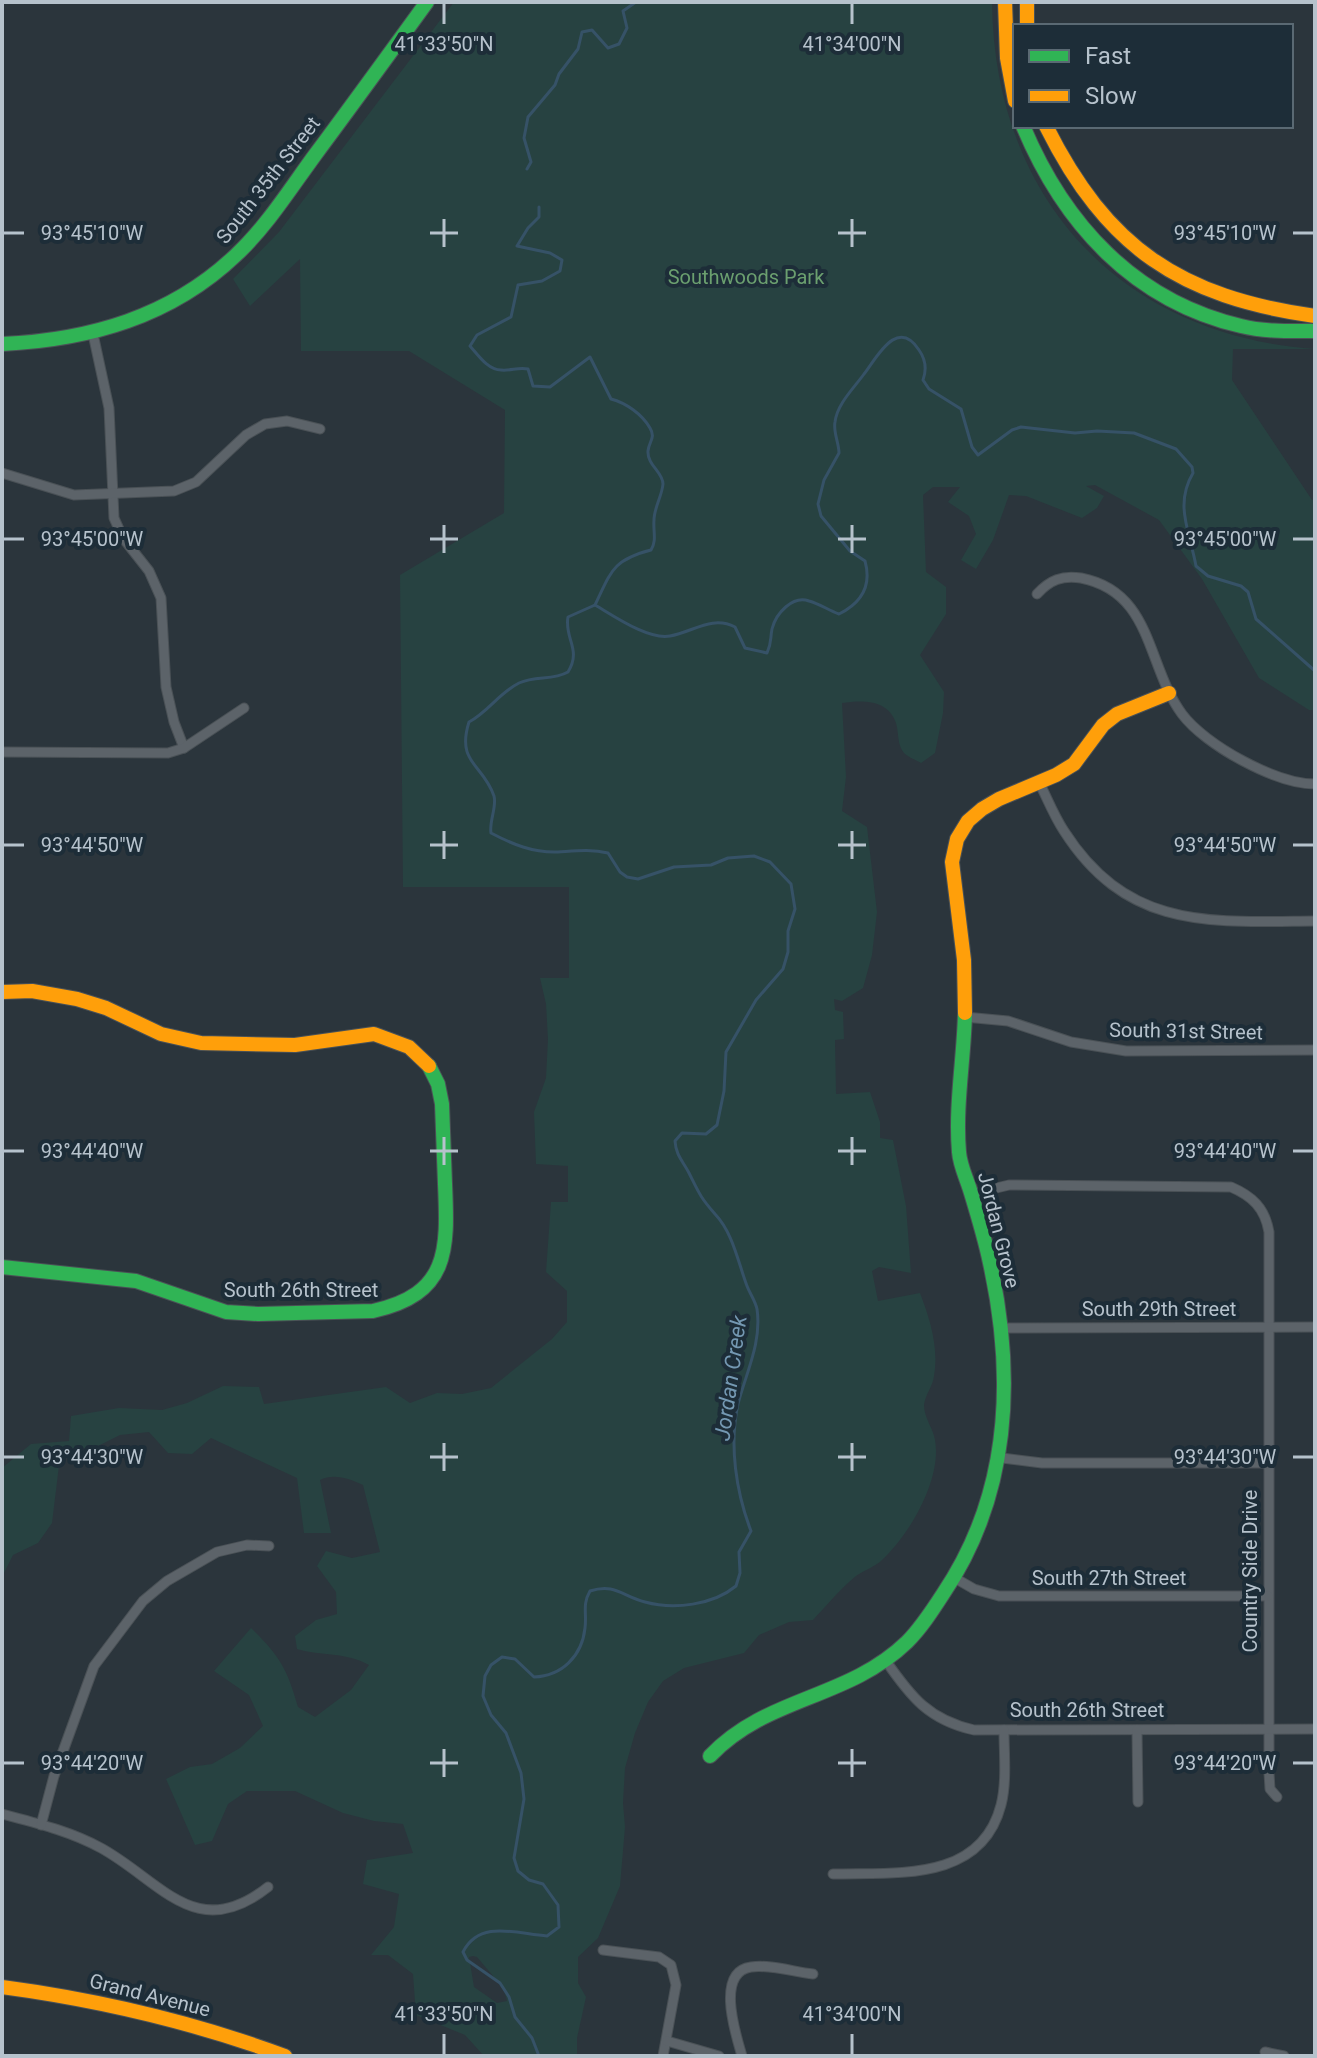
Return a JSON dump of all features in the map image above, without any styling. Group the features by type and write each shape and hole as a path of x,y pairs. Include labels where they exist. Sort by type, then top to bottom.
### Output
{"street":[{"name":"South 35th Street","path":"2,344 47,343 93,334 136,320 204,282 235,256 270,216 427,2"},
{"path":"1005,2 1007,58 1013,90"},
{"path":"1027,2 1027,24"},
{"path":"1024,128 1042,171 1068,211 1096,243 1140,280 1180,304 1240,326 1315,331"},
{"path":"1047,128 1089,202 1120,236 1150,260 1199,288 1232,301 1315,316"},
{"path":"93,334 109,408 114,518 118,529 149,571 161,598 166,687 184,748"},
{"path":"2,473 59,492 88,496 162,493 185,488 204,476 246,435 265,424 287,421 320,429"},
{"path":"1037,594 1046,584 1069,577 1100,584 1123,598 1143,626 1169,693 1183,716 1212,743 1276,775 1315,784"},
{"name":"Jordan Grove","path":"710,1756 724,1739 754,1719 846,1683 886,1661 926,1620 953,1577 980,1523 1002,1458 1007,1378 990,1263 959,1156 965,1017 964,956 952,862 957,837 967,820 986,805 1076,763 1100,729 1119,712 1169,693"},
{"path":"2,752 168,753 184,748 244,708"},
{"path":"1039,782 1062,829 1077,850 1106,879 1139,901 1177,916 1207,921 1315,921"},
{"name":"South 26th Street","path":"2,992 30,991 77,998 164,1036 194,1042 295,1044 360,1034 390,1038 411,1048 427,1064 438,1084 442,1107 447,1236 445,1252 431,1282 411,1300 390,1310 373,1313 231,1312 203,1306 165,1289 137,1281 2,1267"},
{"name":"South 31st Street","path":"965,1017 1008,1021 1071,1042 1126,1051 1315,1050"},
{"name":"Country Side Drive","path":"971,1194 1009,1185 1231,1187 1249,1194 1267,1220 1270,1789 1277,1797"},
{"name":"South 29th Street","path":"1002,1328 1315,1327"},
{"path":"1002,1458 1042,1463 1268,1463"},
{"path":"41,1825 54,1776 94,1666 143,1601 167,1581 217,1552 247,1545 269,1546"},
{"name":"South 27th Street","path":"953,1577 974,1589 999,1596 1268,1596"},
{"name":"South 26th Street","path":"886,1661 923,1707 955,1726 974,1730 1315,1729"},
{"path":"833,1874 942,1868 974,1849 985,1837 1001,1805 1004,1730"},
{"path":"1137,1730 1138,1802"},
{"path":"2,1814 73,1833 143,1874 168,1897 191,1907 225,1909 241,1904 268,1887"},
{"path":"603,1950 659,1957 675,1971 676,1985 663,2056"},
{"path":"728,2056 742,2055 730,2007 734,1981 740,1972 752,1967 813,1974"},
{"name":"Grand Avenue","path":"2,1987 57,1994 146,2012 218,2032 285,2056"},
{"path":"667,2041 719,2056"},
{"path":"1265,2052 1284,2056"}],"green space":[{"name":"Southwoods Park","path":"454,2 992,2 998,72 1016,137 1043,194 1081,243 1127,284 1182,316 1245,338 1315,349 1233,349 1232,380 1312,500 1315,500 1315,710 1309,710 1259,678 1202,579 1159,520 1095,485 1086,486 1104,496 1097,508 1082,518 1026,496 1009,495 993,540 976,569 961,560 976,534 969,516 948,502 960,487 933,487 923,495 926,572 946,587 946,614 920,655 944,692 943,713 935,753 921,763 902,750 896,723 887,709 874,703 842,703 846,777 842,811 867,827 877,912 872,955 863,988 842,1001 834,999 835,1010 843,1012 844,1039 835,1040 836,1094 870,1092 880,1122 880,1138 893,1140 906,1206 911,1273 879,1267 872,1271 878,1301 920,1293 927,1313 933,1334 935,1365 924,1405 935,1440 934,1472 922,1505 893,1549 850,1581 813,1620 789,1622 759,1635 744,1653 684,1668 663,1681 648,1702 625,1768 625,1827 620,1886 598,1938 578,1957 578,1983 586,1997 577,2038 577,2056 484,2056 465,2035 416,2015 413,1974 388,1955 371,1955 394,1927 399,1894 363,1884 367,1860 413,1853 403,1824 343,1813 295,1791 247,1791 228,1804 212,1841 195,1845 166,1779 190,1767 212,1764 240,1748 263,1726 249,1695 214,1671 251,1628 281,1663 298,1707 315,1717 351,1690 369,1665 351,1658 297,1649 295,1636 316,1620 337,1614 336,1592 317,1566 326,1551 352,1558 380,1552 363,1485 336,1477 320,1480 331,1533 304,1533 297,1478 211,1438 192,1454 168,1453 149,1432 120,1435 94,1448 61,1449 52,1523 38,1543 13,1555 2,1577 2,1468 31,1444 69,1441 71,1416 119,1408 162,1410 187,1403 223,1386 259,1387 264,1404 386,1387 410,1403 437,1393 462,1394 491,1388 552,1339 567,1322 567,1291 546,1272 551,1202 568,1202 568,1166 536,1164 534,1112 546,1078 548,1039 546,1004 540,978 569,978 569,887 403,887 400,575 504,513 505,410 409,351 301,351 300,259 250,306 233,279 279,232","holes":["469,1957 477,1957 504,1989 507,2001 497,2003 474,1987"]}],"waterway":[{"path":"527,169 531,162 524,138 528,117 555,85 559,74 578,49 582,32 592,30 608,48 619,44 627,28 623,11 636,2"},
{"path":"539,207 539,217 517,246 550,253 562,260 560,271 542,281 518,285 511,317 477,335 470,346 492,368 528,369 533,386 550,387 590,357 611,399 633,410 652,431 648,456 663,484 654,516 653,546 651,550 628,558 614,569 595,605"},
{"name":"Jordan Creek","path":"595,605 631,626 661,636 710,624 727,624 735,627 745,648 767,653 774,623 791,603 809,601 839,614 853,605 866,586 865,561 850,551 821,516 818,504 824,480 839,453 835,426 839,409 881,351 895,339 903,337 911,341 921,354 925,365 923,380 929,389 961,409 972,447 978,455 1021,427 1075,433 1134,433 1176,449 1192,467 1184,508 1196,566 1208,576 1241,586 1248,592 1256,619 1315,671"},
{"name":"Jordan Creek","path":"539,2056 532,2038 515,2017 509,1997 500,1983 467,1960 463,1952 479,1935 489,1932 512,1931 547,1936 559,1927 558,1905 543,1884 529,1880 518,1871 514,1858 524,1799 521,1773 506,1733 491,1715 483,1696 485,1676 491,1665 502,1657 515,1659 534,1677 553,1673 569,1663 583,1638 585,1605 590,1591 612,1589 645,1602 668,1606 705,1602 736,1586 740,1573 739,1552 751,1531 738,1484 734,1452 735,1420 755,1345 757,1309 726,1230 700,1195 678,1155 675,1141 682,1133 706,1134 717,1125 724,1091 726,1052 756,1000 783,969 788,952 788,931 795,909 791,884 770,862 754,856 728,858 711,865 674,867 638,879 620,872 608,853 540,851 491,833 494,796 468,755 466,736 469,722 519,683 568,672 573,657 568,617 595,605"}],"traffic: fast":[{"path":"2,344 66,337 127,321 156,309 211,276 236,255 268,220 427,2"},
{"path":"1024,128 1059,195 1082,226 1136,278 1168,298 1203,314 1241,326 1315,331"},
{"path":"710,1756 732,1736 756,1721 859,1676 907,1642 943,1594 965,1556 982,1517 994,1476 1001,1434 1003,1349 988,1254 959,1152 958,1117 965,1013"},
{"path":"2,1267 136,1281 226,1312 373,1311 398,1303 417,1293 430,1281 444,1249 446,1208 442,1104 438,1084 429,1066"}],"traffic: slow":[{"path":"1005,2 1007,58 1013,90"},
{"path":"1027,2 1027,24"},
{"path":"1047,128 1095,204 1122,235 1153,260 1187,280 1225,295 1315,316"},
{"path":"965,1013 964,960 952,862 957,839 968,821 999,799 1074,764 1103,725 1117,714 1169,693"},
{"path":"2,992 32,991 77,999 106,1008 161,1034 201,1043 295,1045 374,1034 409,1047 429,1066"},
{"path":"2,1987 74,1998 145,2014 285,2056"}]}
